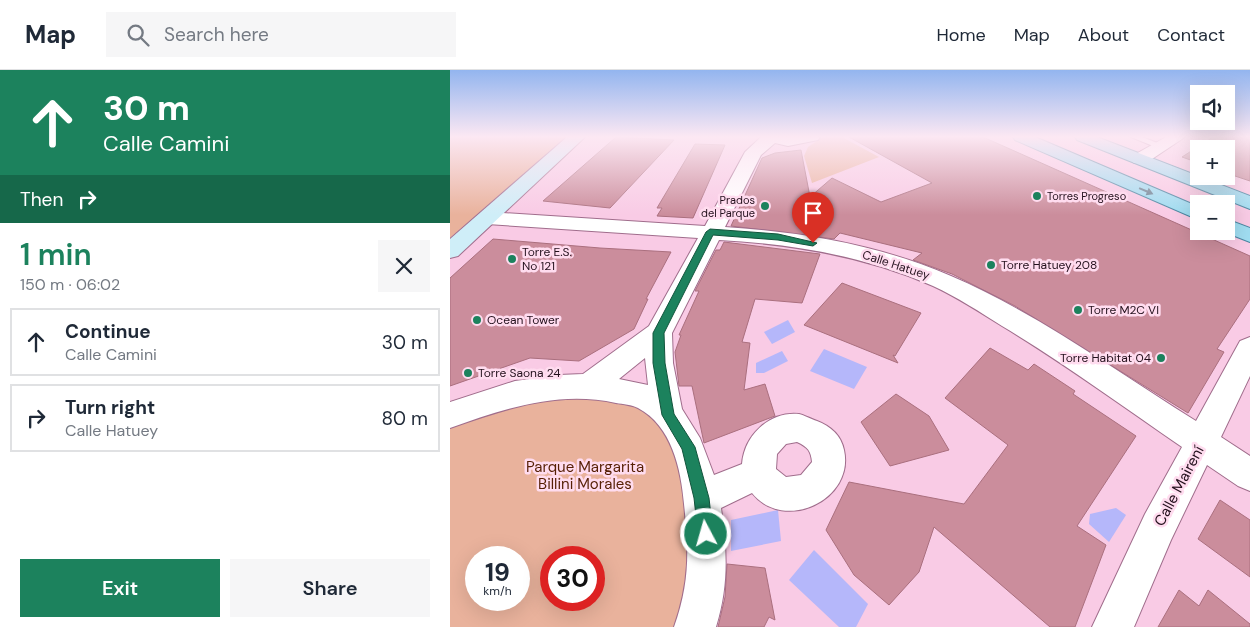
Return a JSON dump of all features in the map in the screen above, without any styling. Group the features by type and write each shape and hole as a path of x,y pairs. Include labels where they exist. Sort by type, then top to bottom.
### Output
{"main road":[{"path":"450,251 548,163"},
{"path":"1080,163 1190,210"},
{"path":"1148,163 1250,202"},
{"path":"1235,230 1250,236"}],"street":[{"path":"587,387 659,333 710,232 748,163"},
{"name":"Calle Hatuey","path":"487,218 778,237 830,246 924,273 977,299 1050,341 1250,475"},
{"path":"659,333 659,363 668,415"},
{"name":"Calle Mairení","path":"1113,627 1158,527 1250,348"},
{"path":"450,415 485,401 521,392 560,387 618,390 648,398 668,415 688,447 702,498 708,552 700,614 695,627"},
{"path":"702,498 759,473"}],"green space":[{"path":"450,163 536,163 450,238"},
{"path":"806,163 864,163 812,183"},
{"name":"Parque Margarita Billini Morales","path":"529,396 617,396 663,422 676,448 691,508 685,627 450,627 450,422"}],"water":[{"path":"788,320 795,332 772,344 764,332"},
{"path":"824,349 867,367 854,389 810,371"},
{"path":"782,351 788,361 764,373 756,373 756,363"},
{"path":"1116,508 1126,515 1109,542 1089,524 1090,514"},
{"path":"778,510 781,541 731,551 731,520"},
{"path":"814,550 868,604 856,627 839,627 789,580"}],"building":[{"path":"586,163 652,163 610,208 543,201"},
{"path":"684,163 717,163 693,218 657,216 662,208 657,208"},
{"path":"760,163 803,163 810,197 832,178 881,202 932,183 896,163 1041,163 1190,229 1190,240 1214,240 1250,256 1250,299 1217,349 1224,352 1188,413 1015,306 952,274 913,260 922,253 840,233 834,239 731,226"},
{"path":"1235,163 1250,163 1250,181 1235,176"},
{"path":"493,239 671,252 646,299 648,299 634,329 579,361 530,358 450,386 450,278"},
{"path":"724,242 820,254 802,303 755,299 742,342 750,343 744,390 765,384 775,416 704,443 692,386 679,386 675,352 681,335 679,335 699,291 695,291 716,250 720,250"},
{"path":"842,283 921,313 895,356 893,355 898,363 804,325"},
{"path":"990,348 1028,370 1034,364 1075,391 1073,394 1136,436 1077,526 1106,545 1075,627 1050,627 934,527 919,572 889,605 854,575 826,530 849,482 964,504 1008,445 945,398"},
{"path":"896,394 929,416 949,450 890,466 861,422"},
{"path":"1220,500 1250,520 1250,577 1198,539"},
{"path":"727,564 765,568 775,620 769,617 764,627 718,627 725,597"},
{"path":"1179,590 1199,606 1208,590 1250,624 1250,627 1158,627"}],"place":[{"name":"Torres Progreso","path":"1037,196"},
{"name":"Prados del Parque","path":"765,206"},
{"name":"Torre E.S. No 121","path":"512,259"},
{"name":"Torre Hatuey 208","path":"991,265"},
{"name":"Torre M2C VI","path":"1078,310"},
{"name":"Ocean Tower","path":"477,320"},
{"name":"Torre Habitat 04","path":"1161,358"},
{"name":"Torre Saona 24","path":"468,373"}],"route":[{"path":"706,534 702,498 688,447 668,415 659,363 659,333 710,232 778,237 813,243"}]}
